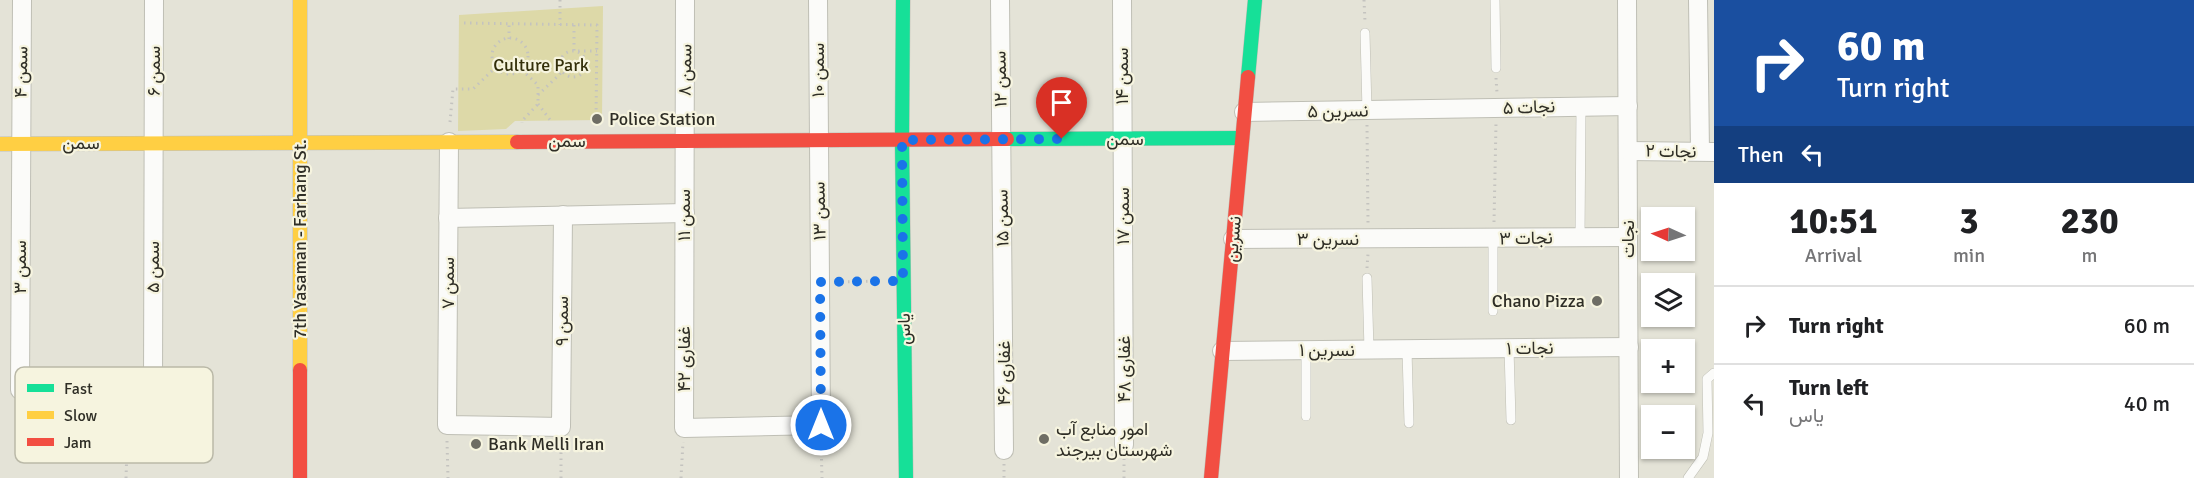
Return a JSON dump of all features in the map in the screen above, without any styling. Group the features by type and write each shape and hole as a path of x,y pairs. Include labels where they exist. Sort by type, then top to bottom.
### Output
{"street":[{"name":"سمن ۴","path":"20,144 22,0"},
{"name":"سمن ۶","path":"153,143 154,0"},
{"name":"7th Yasaman - Farhang St.","path":"300,0 300,478"},
{"name":"سمن ۸","path":"684,141 686,0"},
{"name":"سمن ۱۰","path":"818,0 818,140"},
{"name":"یاس","path":"903,0 902,140 906,478"},
{"name":"سمن ۱۲","path":"1000,0 1001,139"},
{"name":"نسرین","path":"1211,478 1255,0"},
{"name":"نجات","path":"1627,0 1629,478"},
{"path":"1698,0 1706,50 1707,152"},
{"name":"سمن ۱۴","path":"1122,7 1123,139"},
{"name":"نجات ۵","path":"1431,110 1628,106"},
{"name":"نسرین ۵","path":"1245,112 1431,110"},
{"name":"سمن","path":"0,144 1242,138"},
{"name":"سمن ۱۵","path":"1001,139 1003,296"},
{"name":"سمن ۱۷","path":"1123,139 1123,292"},
{"name":"سمن ۱۳","path":"818,140 821,425"},
{"name":"سمن ۱۱","path":"684,141 684,289"},
{"name":"سمن ۷","path":"447,425 449,142"},
{"name":"سمن ۵","path":"153,143 153,367"},
{"name":"سمن ۳","path":"20,144 20,367"},
{"name":"نجات ۲","path":"1628,151 1707,152"},
{"path":"448,218 685,213"},
{"name":"سمن ۹","path":"561,428 563,215"},
{"name":"نجات ۳","path":"1424,239 1628,237"},
{"name":"نسرین ۳","path":"1233,239 1424,239"},
{"name":"غفاری ۴۲","path":"684,289 684,428"},
{"name":"غفاری ۴۸","path":"1123,292 1124,446"},
{"name":"غفاری ۴۶","path":"1003,296 1004,450"},
{"name":"نجات ۱","path":"1431,350 1629,347"},
{"name":"نسرین ۱","path":"1222,351 1431,350"},
{"path":"447,425 561,428"},
{"path":"684,428 821,425"}],"lane":[{"path":"1495,0 1496,68"},
{"path":"1365,33 1367,111"},
{"path":"1580,237 1581,106"},
{"path":"1492,311 1493,238"},
{"path":"1367,279 1369,350"},
{"path":"1509,348 1511,420"},
{"path":"1306,350 1306,416"},
{"path":"1407,350 1409,423"},
{"path":"1688,478 1703,457 1708,433 1707,379 1714,373"}],"path":[{"path":"560,0 560,25"},
{"path":"1365,0 1365,33"},
{"path":"464,23 597,25 596,127"},
{"path":"509,24 509,39"},
{"path":"574,25 574,51"},
{"path":"509,39 519,41 526,49 527,60 522,70 505,74 496,67 493,61 494,50 502,41 509,39"},
{"path":"562,72 573,77 584,71 584,58 574,51"},
{"path":"562,72 561,60 566,53 597,51"},
{"path":"449,142 453,89 473,89 496,67"},
{"path":"1493,238 1496,68"},
{"path":"522,70 538,85 538,104 522,120 522,141"},
{"path":"538,95 562,72"},
{"path":"1367,111 1367,279"},
{"path":"820,282 903,281"},
{"path":"447,425 448,478"},
{"path":"821,425 822,478"},
{"path":"561,428 561,478"},
{"path":"681,478 684,428"},
{"path":"126,478 127,463"}],"green space":[{"name":"Culture Park","path":"603,6 602,120 515,121 506,129 458,131 459,15"}],"traffic: fast":[{"path":"903,0 902,140 906,478"},
{"path":"1248,77 1255,0"},
{"path":"1007,139 1242,138"}],"traffic: slow":[{"path":"300,0 300,370"},
{"path":"0,144 517,142"}],"traffic: jam":[{"path":"1211,478 1248,77"},
{"path":"517,142 1007,139"},
{"path":"300,370 300,478"}],"place":[{"name":"Police Station","path":"597,119"},
{"name":"Chano Pizza","path":"1597,301"},
{"name":"امور منابع آب شهرستان بیرجند","path":"1044,439"},
{"name":"Bank Melli Iran","path":"476,444"}],"route":[{"path":"821,425 820,282 903,281 902,140 1062,139"}]}
